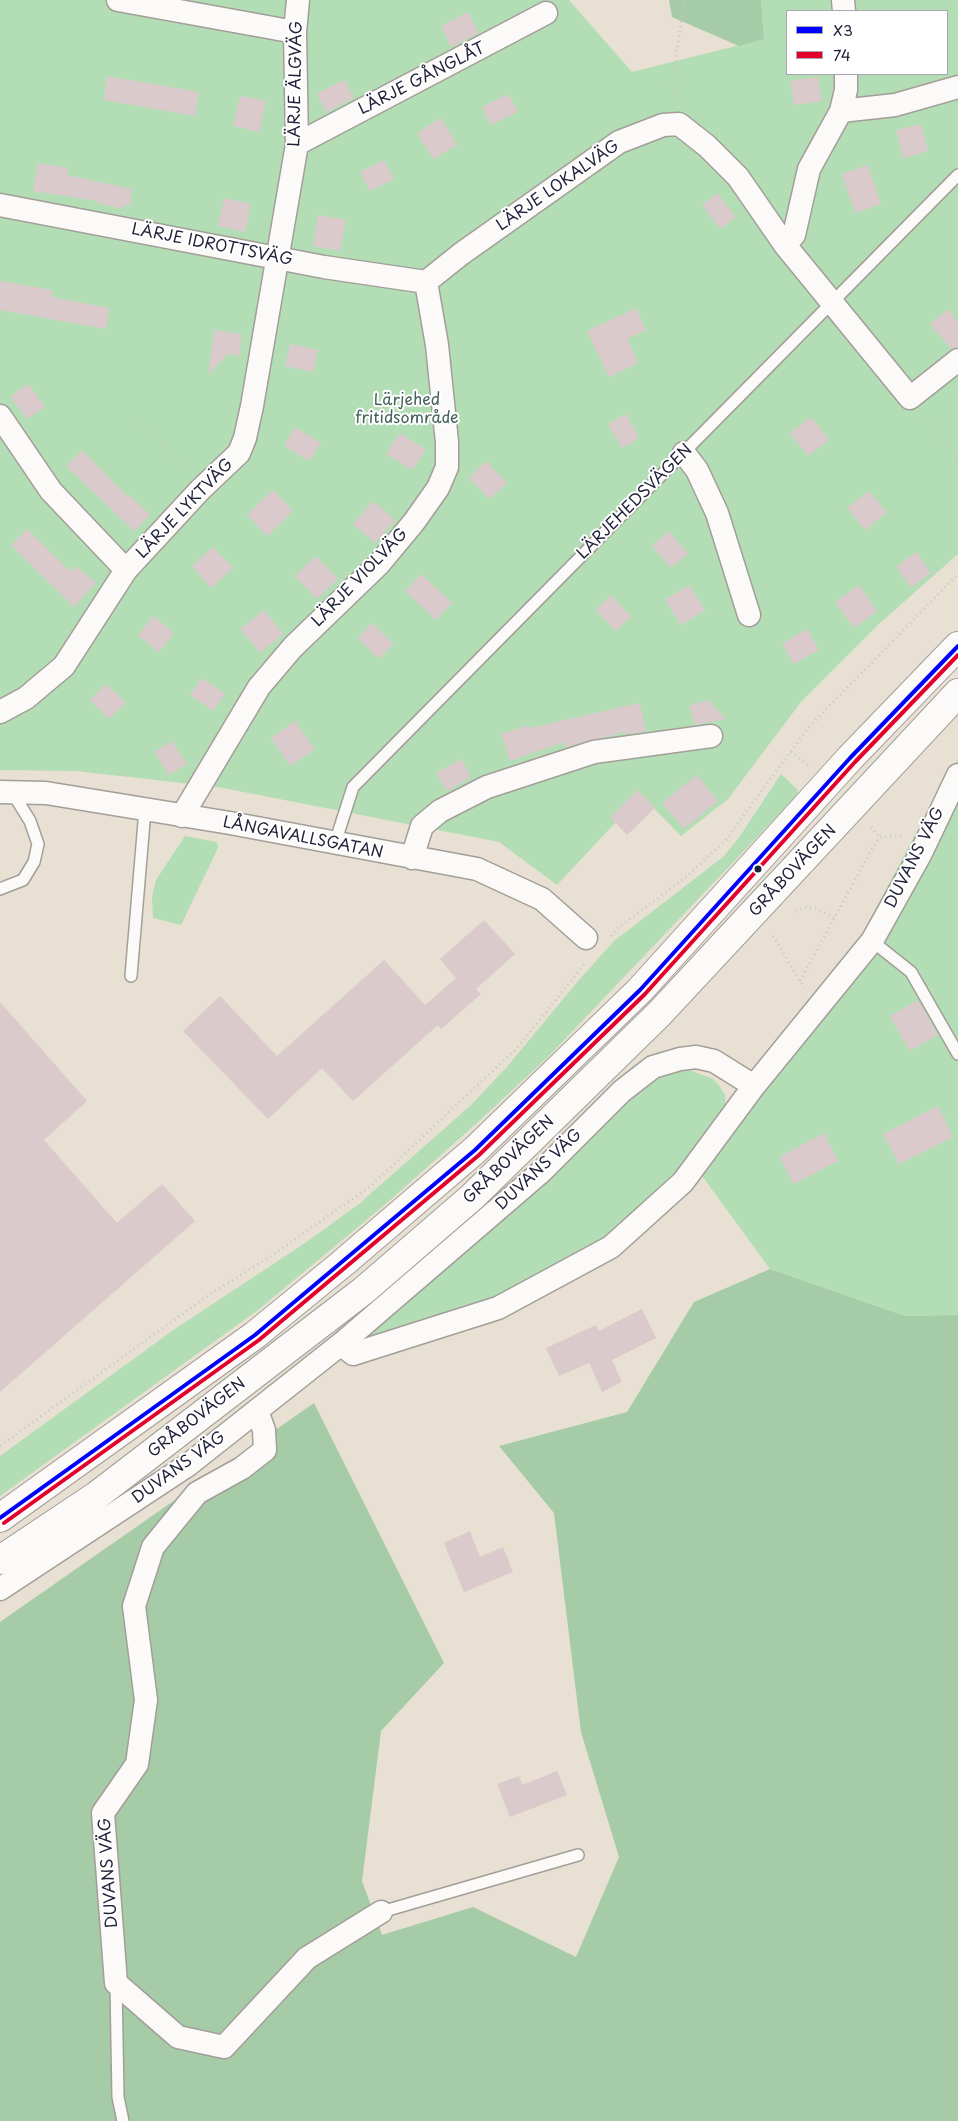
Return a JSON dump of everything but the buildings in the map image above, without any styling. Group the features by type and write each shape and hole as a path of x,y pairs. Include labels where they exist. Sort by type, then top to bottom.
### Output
{"main road":[{"name":"GRÅBOVÄGEN","path":"0,1518 255,1335 343,1264 475,1150 640,990 844,766 958,646"},
{"name":"GRÅBOVÄGEN","path":"0,1560 96,1496 355,1297 472,1197 659,1014 958,693"}],"street":[{"path":"118,0 295,32"},
{"name":"LÄRJE ÄLGVÄG","path":"277,257 297,144 295,32 298,0"},
{"name":"LÄRJE GÅNGLÅT","path":"297,144 546,13"},
{"path":"786,245 794,235 809,169 841,111 846,90 846,75"},
{"path":"841,111 895,105 958,87"},
{"path":"679,124 707,146 738,178 786,245 910,398 958,360"},
{"name":"LÄRJE LOKALVÄG","path":"426,282 469,248 619,142 663,125 679,124"},
{"name":"LÄRJE IDROTTSVÄG","path":"0,205 324,267 426,282"},
{"name":"LÄRJE LYKTVÄG","path":"0,712 26,698 64,666 126,570 238,453 245,438 277,257"},
{"name":"LÄRJE VIOLVÄG","path":"182,816 259,687 293,647 379,564 414,522 438,488 447,467 447,442 436,345 426,282"},
{"path":"0,416 51,491 126,570"},
{"path":"684,453 697,470 717,513 749,615"},
{"path":"412,858 422,826 440,811 487,787 594,752 711,736"},
{"name":"DUVANS VÄG","path":"341,1344 353,1354 498,1308 611,1247 683,1182 754,1086 872,941 920,855 958,775"},
{"name":"LÅNGAVALLSGATAN","path":"6,792 46,793 478,869 542,899 595,944"},
{"name":"DUVANS VÄG","path":"0,1589 188,1465 341,1344 541,1172 622,1091 653,1067 680,1059 696,1057 714,1061 754,1086"},
{"name":"DUVANS VÄG","path":"116,1983 103,1812 137,1764 146,1700 134,1606 153,1547 197,1493 242,1468 265,1450 264,1430 257,1410"},
{"path":"116,1983 178,2037 224,2047 306,1958 381,1912"}],"lane":[{"name":"LÄRJEHEDSVÄGEN","path":"335,843 353,787 684,453 831,301 958,175"},
{"path":"0,889 23,880 34,862 38,844 30,821 6,792"},
{"path":"131,976 145,810"},
{"path":"872,941 911,972 958,1054"},
{"path":"381,1912 578,1855"},
{"name":"DUVANS VÄG","path":"116,1983 118,2097 122,2121"}],"path":[{"path":"679,124 672,79 685,0"},
{"path":"910,398 958,459"},
{"path":"136,417 205,486"},
{"path":"0,1446 157,1332 371,1186 520,1044 595,944 686,877 725,841 808,728 958,574"},
{"path":"791,752 810,767"},
{"path":"866,821 880,837"},
{"path":"800,981 880,837 894,834 928,835"},
{"path":"796,911 805,907 811,908 836,919"},
{"path":"773,936 800,981 812,1014"}],"green space":[{"name":"Lärjehed fritidsområde","path":"0,0 569,0 632,72 764,39 761,0 958,0 958,554 880,623 801,702 728,799 681,836 641,795 557,885 499,842 218,787 76,771 0,770"},
{"path":"669,0 761,0 764,39 739,46 672,17"},
{"path":"958,760 958,1315 905,1316 770,1269 692,1162 628,1222 601,1240 493,1299 369,1340 370,1331 644,1083 666,1073 692,1071 713,1079 719,1085 725,1095 726,1107 859,940 926,814"},
{"path":"781,774 797,789 798,794 548,1057 478,1122 388,1202 258,1310 0,1496 0,1456 172,1331 308,1241 359,1204 470,1106 506,1068 614,941 723,857 738,839"},
{"path":"185,836 217,842 218,848 181,925 153,918 152,897 156,880"},
{"path":"770,1269 905,1316 958,1315 958,2121 0,2121 0,1622 314,1403 444,1663 381,1731 362,1881 382,1935 473,1907 576,1957 619,1857 581,1732 554,1513 499,1446 627,1412 694,1302"}],"transit line":[{"name":"X3","path":"0,1518 255,1335 475,1150 640,990 850,758 958,646"},
{"name":"74","path":"4,1523 259,1340 479,1155 645,994 855,762 958,655"}]}
